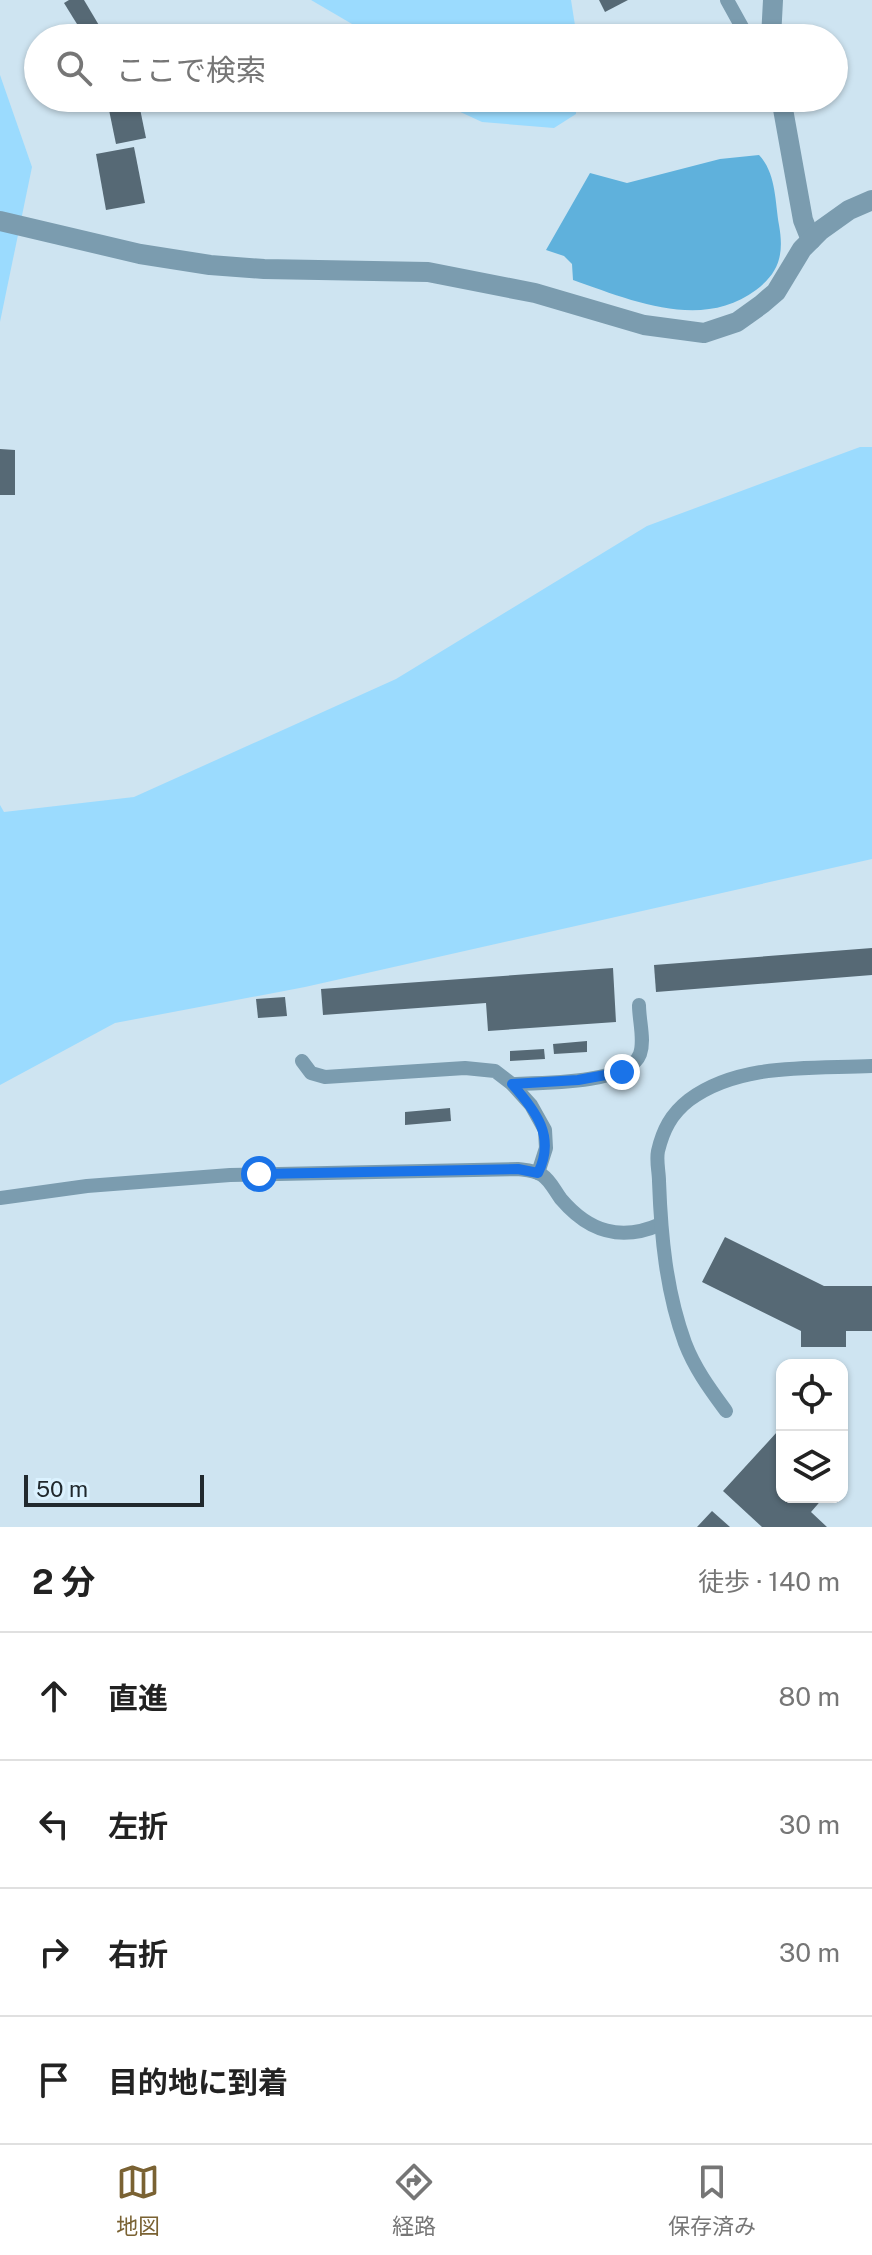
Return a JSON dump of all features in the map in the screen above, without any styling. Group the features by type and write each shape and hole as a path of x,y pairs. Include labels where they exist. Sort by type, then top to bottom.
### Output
{"street":[{"path":"772,24 773,0"},
{"path":"784,112 803,220 811,240"},
{"path":"0,221 140,254 210,265 428,272 535,293 644,325 704,333 737,322 769,298 811,240 849,210 872,200"}],"lane":[{"path":"727,0 740,24"},
{"path":"512,1084 578,1080 622,1072 635,1064 643,1043 639,1005"},
{"path":"302,1061 311,1073 325,1077 465,1068 495,1071 531,1105 545,1130 546,1148 538,1173"},
{"path":"726,1411 699,1374 685,1343 667,1278 657,1155 668,1120 688,1101 712,1087 742,1076 778,1070 872,1066"},
{"path":"0,1198 87,1186 230,1175 518,1169 546,1177 577,1216 606,1231 627,1235 661,1224"}],"shaded area":[{"path":"311,0 571,0 575,24 352,24"},
{"path":"0,75 32,167 0,322"},
{"path":"460,112 576,112 554,128 482,122"},
{"path":"759,155 769,170 774,188 780,253 775,269 764,283 735,302 713,309 689,310 642,303 573,280 572,264 564,256 546,250 590,173 627,183 720,159"},
{"path":"860,447 872,447 872,859 305,987 115,1023 0,1085 0,805 4,812 134,797 396,679 647,526"}],"building":[{"path":"84,0 98,24 77,24 64,3"},
{"path":"599,0 628,0 605,12"},
{"path":"109,112 141,112 146,138 116,144"},
{"path":"134,147 145,203 106,210 96,154"},
{"path":"0,449 15,450 15,495 0,495"},
{"path":"872,948 872,975 656,992 654,965"},
{"path":"613,968 616,1022 488,1031 486,1003 323,1015 321,989"},
{"path":"285,997 287,1016 258,1018 256,999"},
{"path":"587,1041 587,1052 554,1054 553,1044"},
{"path":"544,1049 545,1059 510,1061 510,1051"},
{"path":"450,1108 451,1121 405,1125 405,1112"},
{"path":"725,1237 824,1286 872,1286 872,1331 846,1331 846,1347 801,1347 801,1331 702,1282"},
{"path":"776,1433 776,1503 819,1503 811,1512 827,1527 762,1527 723,1491"},
{"path":"712,1511 730,1527 697,1527"}],"route":[{"path":"259,1174 518,1169 538,1173 546,1148 545,1130 531,1105 512,1084 578,1080 622,1072"}]}
